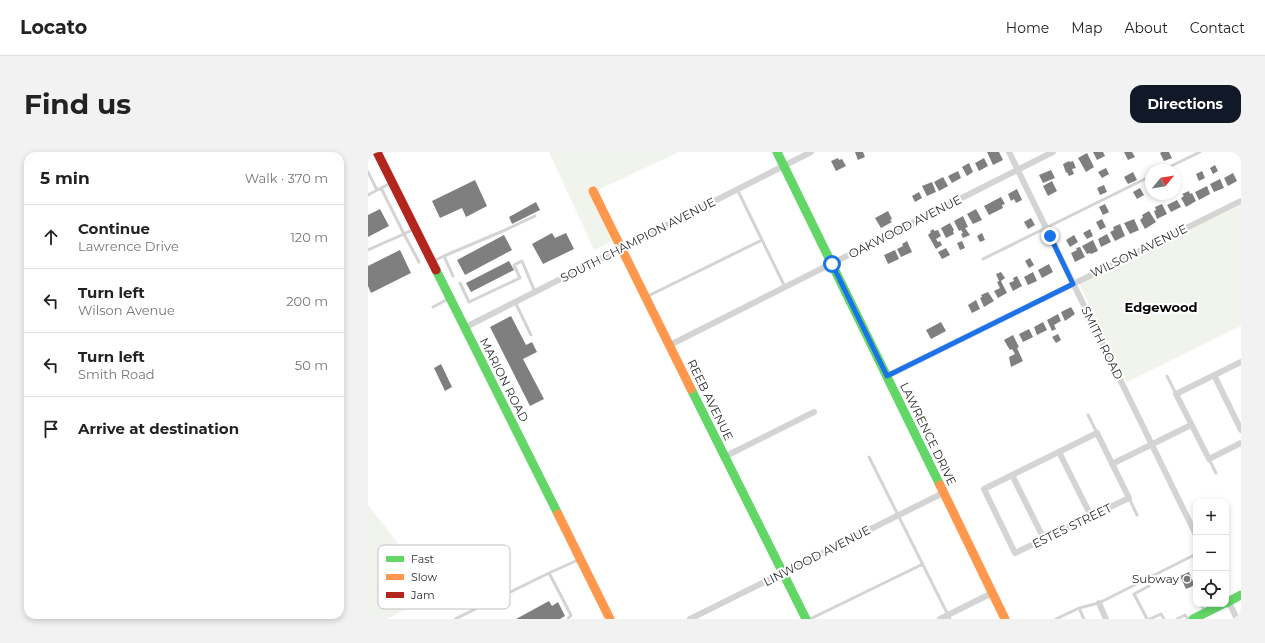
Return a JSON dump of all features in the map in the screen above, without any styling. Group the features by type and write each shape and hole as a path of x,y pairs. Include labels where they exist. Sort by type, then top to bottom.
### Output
{"street":[{"name":"MARION ROAD","path":"379,152 392,182 464,328 610,619"},
{"name":"LAWRENCE DRIVE","path":"777,152 1005,619"},
{"name":"SOUTH CHAMPION AVENUE","path":"464,328 811,152"},
{"name":"SMITH ROAD","path":"1009,152 1193,528"},
{"name":"OAKWOOD AVENUE","path":"670,345 1053,152"},
{"name":"REEB AVENUE","path":"593,190 724,457 806,619"},
{"name":"WILSON AVENUE","path":"887,376 1241,201"},
{"path":"1241,362 1176,394 1209,459 1241,443"},
{"path":"1214,375 1241,430"},
{"path":"724,457 814,412"},
{"path":"1112,464 1191,425"},
{"path":"1044,539 1012,475 1097,433 1129,498"},
{"path":"1059,452 1091,516"},
{"name":"ESTES STREET","path":"1012,475 984,489 1015,553 1129,498"},
{"name":"LINWOOD AVENUE","path":"690,619 943,493"},
{"path":"940,619 949,617 992,593"},
{"path":"1229,600 1241,595"},
{"path":"1099,604 1106,619"},
{"path":"1229,606 1237,619"},
{"path":"1193,619 1216,607"}],"lane":[{"path":"1175,164 1200,152"},
{"path":"368,172 419,262"},
{"path":"983,259 1145,179"},
{"path":"368,195 392,182"},
{"path":"737,189 785,288"},
{"path":"432,262 535,216"},
{"path":"368,250 415,228"},
{"path":"646,297 762,240"},
{"path":"444,256 453,276"},
{"path":"460,283 469,302 520,278 514,265 522,261 536,292"},
{"path":"433,308 450,298"},
{"path":"515,302 531,334"},
{"path":"1167,376 1176,394"},
{"path":"1088,415 1097,433"},
{"path":"869,457 949,617"},
{"path":"1209,459 1216,473"},
{"path":"1129,498 1137,515"},
{"path":"1056,619 1079,608 1099,604 1193,556"},
{"path":"510,592 580,559"},
{"path":"810,619 922,564"},
{"path":"549,573 571,615 568,619"},
{"path":"1134,594 1149,586"},
{"path":"1131,587 1149,619 1161,614 1164,619"},
{"path":"1202,607 1205,613"},
{"path":"1079,608 1084,619"},
{"path":"455,619 475,609"},
{"path":"1177,619 1185,615 1188,619"}],"shaded area":[{"path":"549,152 679,152 598,190 620,238 594,250"},
{"path":"1241,205 1241,326 1127,382 1079,283"},
{"path":"368,505 399,545 378,545 378,609 407,609 387,619 368,619"}],"building":[{"path":"855,152 863,152 865,157 858,160"},
{"path":"987,152 999,152 1003,160 993,165"},
{"path":"1093,152 1103,152 1105,156 1097,160"},
{"path":"1124,152 1132,152 1135,157 1128,160"},
{"path":"1169,152 1172,158 1164,161 1160,153"},
{"path":"1087,153 1094,167 1086,172 1078,158"},
{"path":"838,158 839,160 842,159 846,166 836,171 831,161"},
{"path":"984,158 988,166 979,171 975,163"},
{"path":"1073,161 1076,168 1072,169 1074,174 1069,176 1067,172 1066,173 1063,164"},
{"path":"969,163 973,172 967,176 962,167"},
{"path":"1215,165 1218,171 1213,174 1210,168"},
{"path":"1106,168 1109,174 1102,178 1098,172"},
{"path":"1051,170 1055,178 1043,183 1039,175"},
{"path":"958,171 961,178 952,183 948,176"},
{"path":"1202,171 1205,178 1199,181 1196,174"},
{"path":"1133,172 1137,180 1128,184 1124,177"},
{"path":"1233,173 1237,181 1228,186 1224,178"},
{"path":"943,177 948,186 939,191 934,182"},
{"path":"1220,179 1224,188 1214,192 1210,184"},
{"path":"475,180 487,206 466,217 462,208 440,218 432,201"},
{"path":"1052,181 1057,191 1048,196 1043,186"},
{"path":"932,182 936,192 927,196 922,186"},
{"path":"1104,185 1107,192 1100,195 1097,188"},
{"path":"1207,186 1210,194 1199,200 1195,192"},
{"path":"1140,188 1144,195 1137,199 1133,192"},
{"path":"1017,189 1022,200 1016,203 1014,199 1011,201 1008,194"},
{"path":"1189,191 1190,194 1192,193 1196,201 1186,207 1181,198 1184,196 1182,194"},
{"path":"919,192 922,198 915,202 912,196"},
{"path":"1001,197 1005,204 1002,205 1003,208 989,215 984,206"},
{"path":"1177,200 1181,207 1171,212 1167,205"},
{"path":"536,202 540,210 512,224 509,217"},
{"path":"1105,204 1109,212 1103,215 1099,207"},
{"path":"1162,204 1167,214 1157,219 1154,211 1156,210 1155,207"},
{"path":"380,209 389,226 368,237 368,215"},
{"path":"976,209 982,220 973,224 967,214"},
{"path":"888,211 892,222 881,228 875,218"},
{"path":"1149,211 1156,222 1145,229 1140,220 1143,217 1142,215"},
{"path":"963,216 968,227 965,228 970,235 963,238 961,234 963,233 961,230 959,231 954,221"},
{"path":"1031,218 1035,225 1028,229 1024,222"},
{"path":"1102,219 1106,227 1100,230 1096,222"},
{"path":"1134,219 1139,230 1130,234 1124,223"},
{"path":"950,223 954,230 954,234 946,238 941,228"},
{"path":"1120,224 1125,236 1115,241 1110,232 1114,230 1113,227"},
{"path":"934,229 934,231 938,230 941,236 936,239 938,242 940,241 942,245 936,249 928,235 931,232 930,231"},
{"path":"1090,229 1093,236 1087,239 1083,233"},
{"path":"552,233 555,238 566,233 574,249 543,264 532,244"},
{"path":"982,233 985,240 980,242 977,236"},
{"path":"1107,234 1111,242 1101,247 1098,239"},
{"path":"504,235 512,250 465,275 457,260"},
{"path":"1074,235 1078,242 1070,247 1066,240"},
{"path":"1093,240 1098,251 1087,254 1082,246"},
{"path":"907,241 912,252 901,257 897,249 903,246 902,244"},
{"path":"962,241 965,248 960,250 957,243"},
{"path":"1080,247 1085,257 1075,262 1071,253 1077,250 1076,248"},
{"path":"946,248 950,255 942,259 938,252"},
{"path":"400,250 411,273 371,293 368,286 368,266"},
{"path":"895,250 899,259 888,264 884,255"},
{"path":"1030,258 1034,265 1029,268 1025,261"},
{"path":"509,261 514,270 471,292 466,283"},
{"path":"1049,264 1053,272 1042,278 1038,270"},
{"path":"1001,272 1005,278 1001,281 1007,293 998,298 994,291 1000,288 997,282 999,281 996,274"},
{"path":"1033,272 1037,281 1028,285 1024,277"},
{"path":"1017,276 1022,286 1013,291 1009,283 1014,281 1013,278"},
{"path":"988,292 994,301 984,307 980,298 982,297 981,295"},
{"path":"976,300 980,309 972,313 968,305"},
{"path":"1071,307 1075,314 1065,321 1061,312"},
{"path":"1058,314 1061,321 1054,325 1056,329 1052,331 1047,320"},
{"path":"511,316 526,345 532,342 537,352 523,359 544,399 530,406 490,327"},
{"path":"941,322 946,331 931,339 926,330"},
{"path":"1043,322 1047,330 1037,335 1034,327"},
{"path":"1029,329 1033,337 1023,342 1019,334"},
{"path":"1058,334 1061,340 1056,343 1052,337"},
{"path":"1013,335 1019,347 1017,348 1023,361 1011,367 1009,357 1015,354 1012,349 1010,350 1004,340"},
{"path":"441,364 452,387 445,391 434,368"},
{"name":"Subway","path":"1189,572 1193,582 1193,586 1186,589 1180,576"},
{"path":"549,601 552,606 558,602 565,616 560,619 516,619"}],"traffic: fast":[{"path":"777,152 940,485"},
{"path":"436,270 558,514"},
{"path":"691,389 806,619"},
{"path":"1229,601 1241,595"},
{"path":"1193,619 1217,607"}],"traffic: slow":[{"path":"593,191 691,389"},
{"path":"940,485 1005,619"},
{"path":"558,514 610,619"}],"traffic: jam":[{"path":"377,152 436,270"}],"place":[{"name":"Subway","path":"1187,579"}],"district":[{"name":"Edgewood","path":"1161,307"}],"route":[{"path":"832,264 887,376 1073,284 1050,236"}]}
